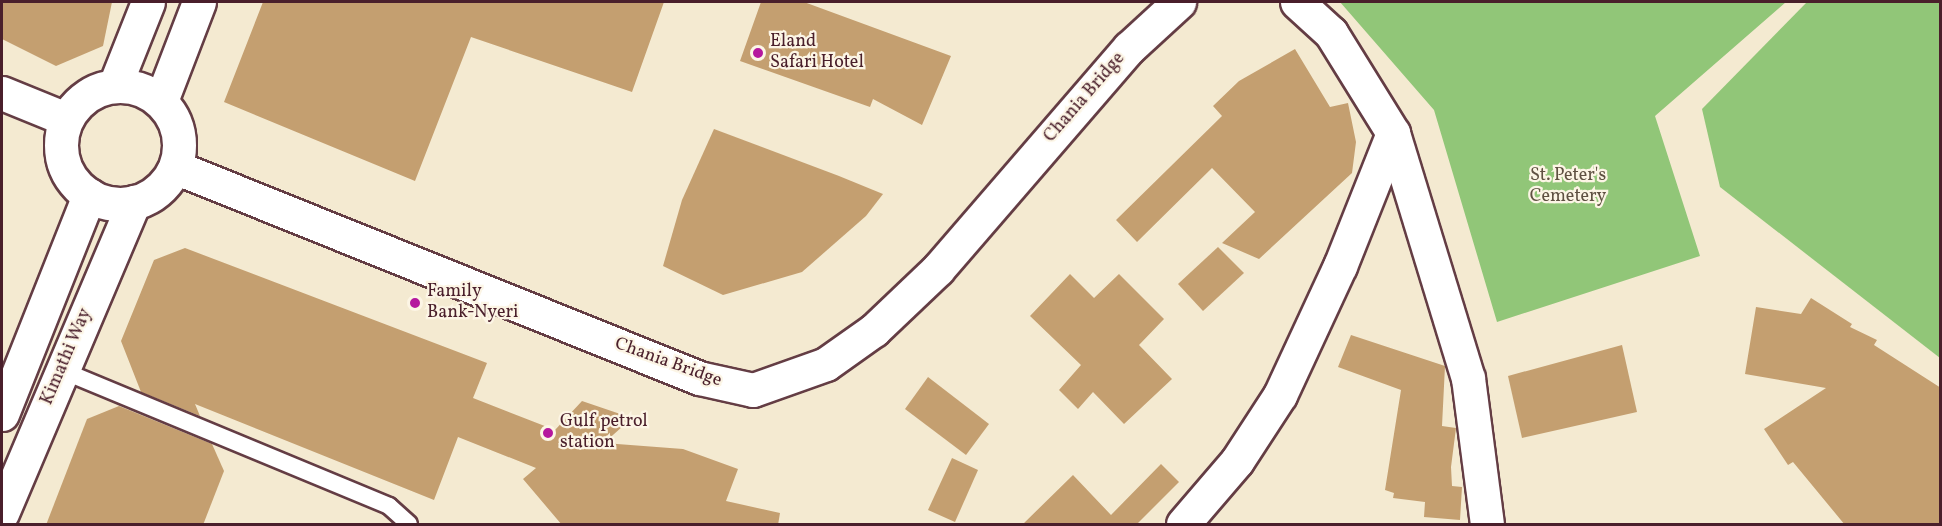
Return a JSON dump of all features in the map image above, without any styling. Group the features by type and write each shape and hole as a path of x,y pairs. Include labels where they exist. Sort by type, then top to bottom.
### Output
{"street":[{"path":"115,85 148,2"},
{"path":"161,101 199,2"},
{"name":"Chania Bridge","path":"175,167 699,378 753,390 826,364 874,330 938,269 1129,48 1179,2"},
{"path":"1297,2 1331,33 1393,133 1468,378 1487,525"},
{"path":"115,85 139,88 161,101 177,132 175,167 159,189 134,202 111,203 88,195 66,170 61,153 66,119 86,96 115,85"},
{"path":"2,93 66,119"},
{"path":"1183,525 1237,461 1280,395 1340,266 1393,133"},
{"path":"2,414 88,195"},
{"name":"Kimathi Way","path":"2,513 134,202"}],"lane":[{"path":"61,370 389,506 409,525"}],"green space":[{"name":"St. Peter's Cemetery","path":"1340,2 1786,2 1655,116 1700,256 1497,322 1434,110"},
{"path":"1807,2 1940,2 1940,358 1720,187 1702,109"}],"building":[{"path":"2,2 112,2 103,46 56,66 2,39"},
{"path":"263,2 664,2 632,92 471,37 415,181 224,102"},
{"path":"761,2 804,2 951,56 922,125 873,99 870,107 740,61"},
{"path":"1295,49 1330,107 1348,103 1356,142 1352,173 1259,259 1222,243 1255,212 1212,168 1137,242 1116,220 1222,116 1213,106 1239,81"},
{"path":"714,129 883,194 866,216 802,272 723,295 663,266 682,200"},
{"path":"1218,247 1244,273 1203,311 1178,284"},
{"path":"185,248 487,363 473,398 555,430 582,401 632,418 604,443 683,449 738,469 726,501 780,513 778,525 562,525 523,479 536,468 458,437 434,500 195,404 200,416 141,392 121,341 154,260"},
{"path":"1070,274 1094,298 1119,274 1164,319 1139,345 1172,379 1124,424 1093,392 1078,409 1059,390 1081,365 1030,316"},
{"path":"1811,298 1852,324 1850,327 1877,340 1874,345 1941,388 1941,525 1845,525 1793,462 1788,465 1764,429 1826,388 1745,374 1756,307 1801,314"},
{"path":"1351,335 1445,366 1442,426 1456,428 1451,467 1452,486 1462,487 1460,520 1424,517 1425,502 1393,498 1394,493 1385,490 1401,390 1338,367"},
{"path":"1622,345 1637,412 1522,438 1508,376"},
{"path":"928,377 989,424 966,455 905,409"},
{"path":"119,406 212,444 224,471 203,525 46,525 87,419"},
{"path":"952,458 978,470 955,522 928,510"},
{"path":"1161,464 1179,482 1136,525 1022,525 1073,475 1111,515"}],"place":[{"name":"Eland Safari Hotel","path":"758,53"},
{"name":"Family Bank-Nyeri","path":"415,303"},
{"name":"Gulf petrol station","path":"548,433"}]}
